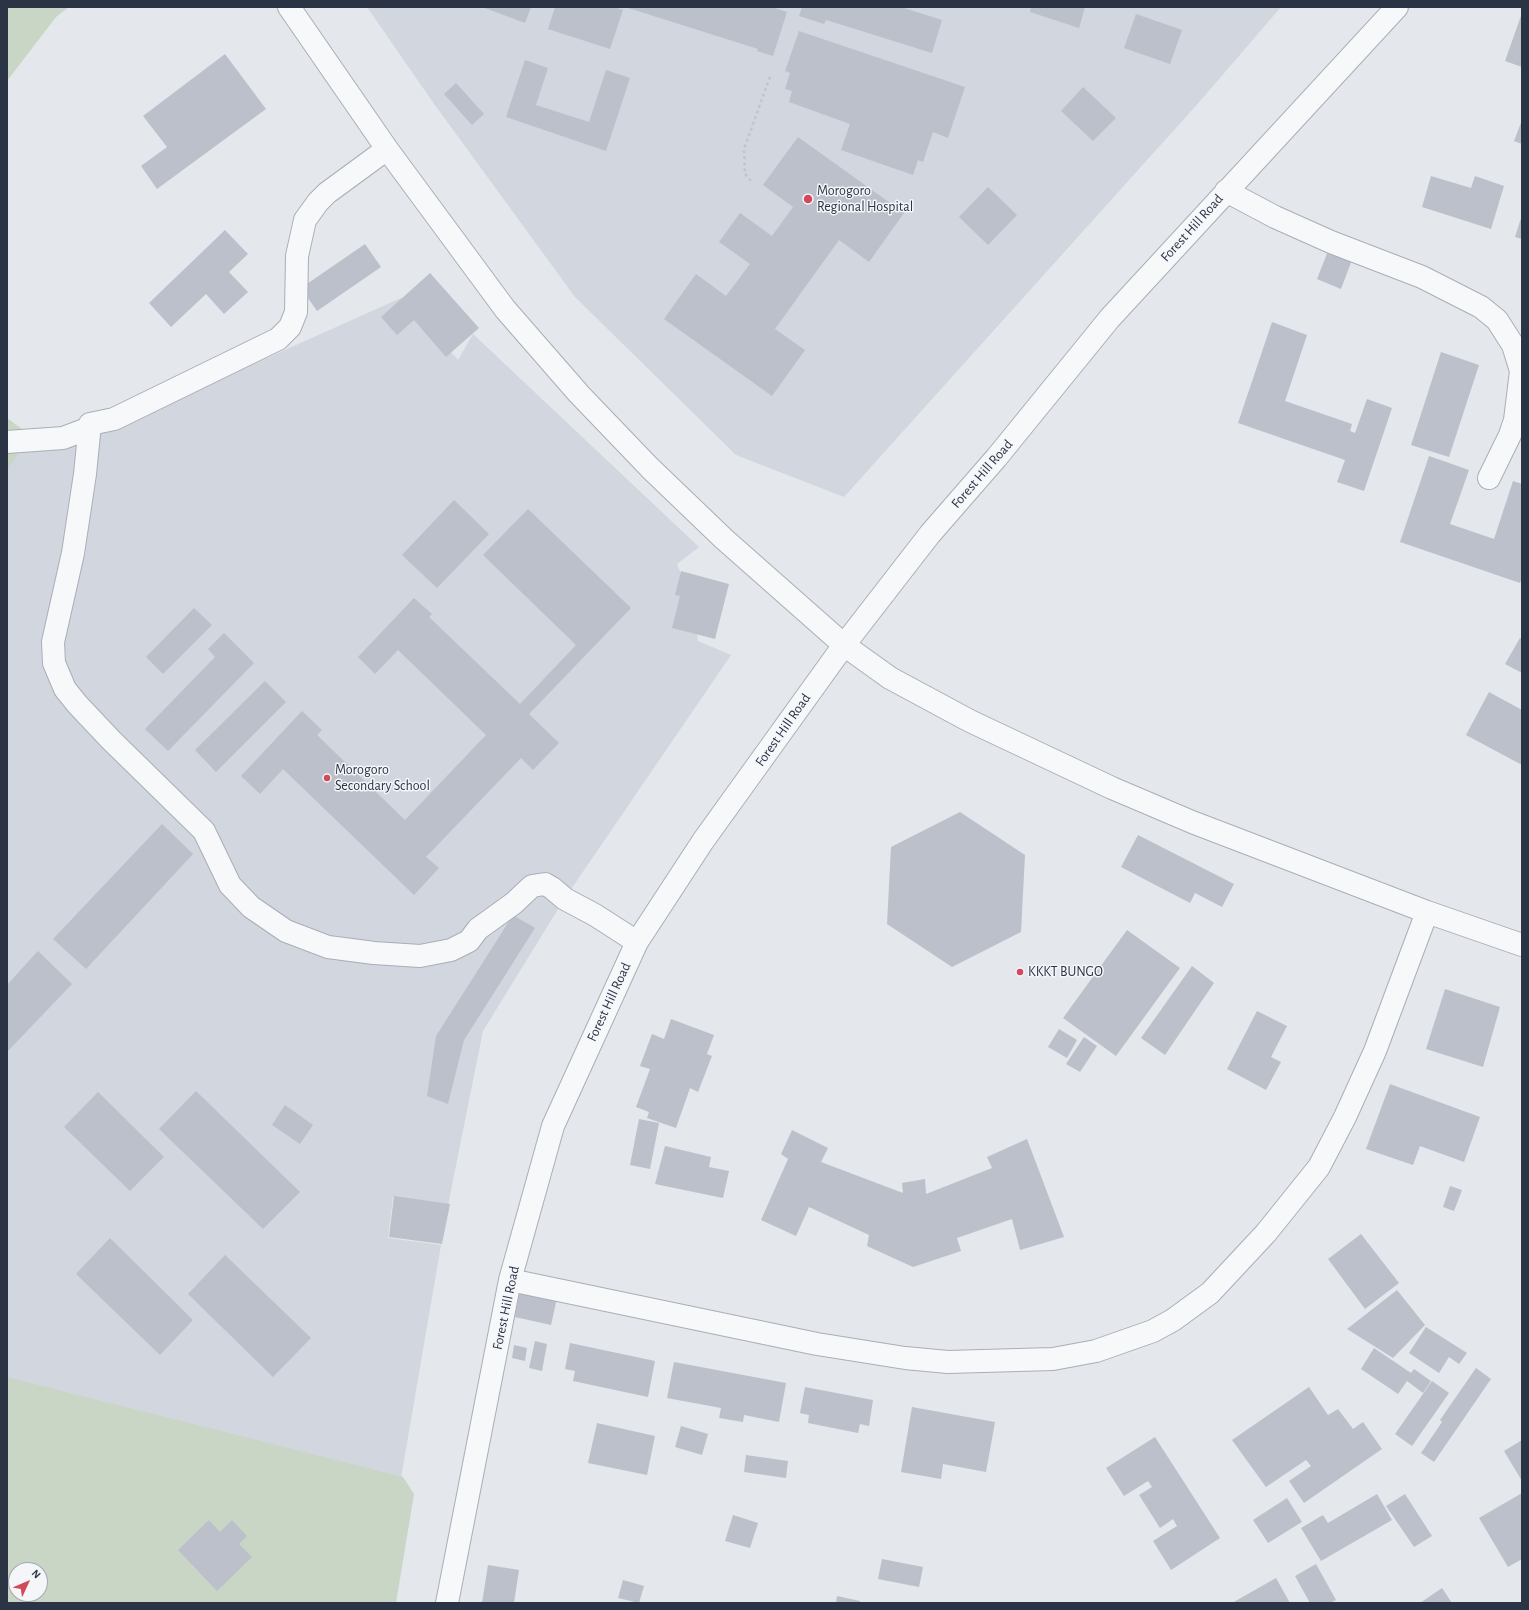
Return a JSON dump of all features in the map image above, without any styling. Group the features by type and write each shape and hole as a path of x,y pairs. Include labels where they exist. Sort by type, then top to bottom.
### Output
{"street":[{"path":"289,7 387,149 505,309 579,394 650,468 724,539 844,645 890,678 970,720 1112,788 1199,825 1427,912 1522,945"},
{"name":"Forest Hill Road","path":"447,1603 510,1280 553,1126 637,942 703,841 844,645 930,534 997,457 1110,318 1226,191 1376,32 1397,7"},
{"path":"7,442 63,438 87,429 90,424 114,419 278,339 290,327 296,312 297,256 305,220 318,202 327,193 387,149"},
{"path":"1226,191 1275,217 1332,242 1422,277 1481,307 1497,320 1513,345 1521,371 1515,420 1510,435 1489,478"},
{"path":"90,424 85,474 73,553 52,651 54,663 65,689 77,704 110,740 204,831 230,885 251,907 286,931 328,946 374,953 420,956 451,950 469,941 478,929 514,903 532,886 544,884 552,888 565,899 595,915 637,942"},
{"path":"510,1280 817,1344 905,1358 948,1362 1053,1359 1096,1351 1153,1331 1174,1320 1210,1293 1266,1233 1319,1167 1345,1117 1375,1051 1427,912"}],"path":[{"path":"752,181 745,174 744,149 771,74"}],"shaded area":[{"name":"Morogoro Regional Hospital","path":"367,7 1281,7 1201,100 844,497 736,455 575,297 432,101"},
{"name":"Morogoro Secondary School","path":"401,298 458,360 473,334 699,547 677,564 693,605 698,641 731,655 563,901 483,1031 448,1205 393,1197 388,1238 441,1245 401,1478 7,1379 7,468 29,437 151,410"}],"green space":[{"path":"7,7 69,7 56,17 7,81"},
{"path":"7,418 31,436 7,470"},
{"path":"7,1377 403,1477 414,1494 396,1603 7,1603"}],"building":[{"path":"482,7 531,7 525,23"},
{"path":"555,7 614,7 623,10 610,49 548,29"},
{"path":"625,7 772,7 787,12 773,56 757,51 758,49"},
{"path":"802,7 901,7 942,20 932,53 826,20 824,24 799,16"},
{"path":"1031,7 1085,7 1079,28 1030,12"},
{"path":"1522,13 1522,67 1505,61"},
{"path":"1136,14 1182,30 1170,64 1124,48"},
{"path":"799,31 965,87 948,138 933,132 923,162 918,160 913,175 841,150 850,124 789,102 792,91 785,89 790,73 785,71"},
{"path":"225,54 266,109 157,189 141,166 167,147 143,116"},
{"path":"525,60 548,68 536,105 589,122 606,70 630,78 606,151 506,117"},
{"path":"456,83 484,114 472,125 444,94"},
{"path":"1083,87 1116,118 1093,141 1061,111"},
{"path":"1522,120 1522,144 1514,141"},
{"path":"798,137 904,213 869,262 839,240 775,329 805,350 772,396 664,319 696,274 726,296 750,264 719,242 740,213 772,236 793,207 763,185"},
{"path":"1431,176 1471,188 1475,176 1504,186 1491,229 1422,207"},
{"path":"988,187 1017,215 988,245 959,217"},
{"path":"1522,215 1522,239 1515,237"},
{"path":"225,230 248,254 229,272 248,292 224,314 206,294 171,327 149,303"},
{"path":"365,244 381,267 317,311 301,288"},
{"path":"1328,251 1352,260 1341,289 1317,279"},
{"path":"430,273 479,328 446,357 414,320 397,335 381,317"},
{"path":"1272,322 1307,335 1285,401 1352,424 1350,431 1355,433 1367,399 1392,408 1364,491 1337,482 1345,460 1238,423"},
{"path":"1441,352 1479,365 1449,457 1411,445"},
{"path":"1429,456 1469,470 1450,524 1494,539 1513,481 1522,484 1522,578 1520,583 1400,542"},
{"path":"454,500 489,534 437,588 402,555"},
{"path":"528,509 631,608 529,714 559,743 533,770 521,758 426,857 439,868 414,895 283,769 260,794 241,776 302,711 322,730 317,735 405,820 486,735 398,650 375,674 358,657 414,598 432,614 429,617 520,704 576,645 483,555"},
{"path":"681,571 729,584 715,639 672,628 680,596 675,595"},
{"path":"194,608 212,625 163,674 146,657"},
{"path":"224,633 254,663 168,751 145,729 215,657 208,649"},
{"path":"1520,638 1522,639 1522,673 1505,664"},
{"path":"265,681 286,702 216,772 195,750"},
{"path":"1489,692 1522,710 1522,765 1466,735"},
{"path":"960,812 1025,855 1021,932 952,967 887,924 891,847"},
{"path":"162,824 193,854 86,969 53,939"},
{"path":"1138,835 1234,884 1222,907 1195,893 1190,903 1121,867"},
{"path":"513,915 535,928 464,1040 448,1104 427,1096 436,1036"},
{"path":"1127,930 1180,968 1116,1056 1063,1018"},
{"path":"38,951 72,984 7,1052 7,985"},
{"path":"1192,966 1214,983 1165,1055 1141,1038"},
{"path":"1445,989 1500,1007 1483,1067 1426,1049"},
{"path":"1257,1011 1287,1026 1271,1057 1281,1062 1266,1090 1227,1069"},
{"path":"671,1019 714,1035 707,1054 712,1056 698,1092 690,1088 676,1128 647,1118 649,1112 636,1107 650,1069 640,1066 652,1034 664,1039"},
{"path":"1059,1029 1077,1040 1067,1058 1048,1047"},
{"path":"1084,1037 1097,1046 1080,1072 1066,1064"},
{"path":"1390,1084 1480,1117 1464,1162 1420,1146 1413,1165 1366,1149"},
{"path":"196,1091 300,1192 263,1229 159,1129"},
{"path":"98,1092 164,1157 130,1191 64,1127"},
{"path":"285,1105 313,1125 300,1144 272,1125"},
{"path":"639,1119 659,1123 650,1169 630,1165"},
{"path":"792,1130 828,1148 821,1162 903,1193 902,1183 925,1179 926,1194 992,1168 987,1157 1027,1139 1064,1237 1020,1250 1012,1219 957,1238 961,1251 913,1267 867,1246 869,1235 809,1207 796,1236 761,1220 788,1159 781,1154"},
{"path":"665,1146 711,1157 709,1167 729,1171 723,1198 655,1184"},
{"path":"1450,1186 1462,1190 1454,1211 1443,1207"},
{"path":"394,1196 450,1204 442,1244 389,1237"},
{"path":"1361,1234 1399,1283 1365,1309 1328,1259"},
{"path":"110,1238 193,1320 160,1355 76,1274"},
{"path":"225,1255 311,1338 273,1377 188,1294"},
{"path":"520,1290 557,1298 551,1325 515,1317"},
{"path":"1397,1290 1425,1325 1393,1358 1347,1329"},
{"path":"1426,1327 1467,1353 1459,1364 1449,1357 1439,1373 1409,1353"},
{"path":"535,1341 547,1344 542,1371 529,1368"},
{"path":"570,1343 655,1361 648,1397 573,1381 575,1371 565,1369"},
{"path":"514,1345 527,1348 525,1361 512,1358"},
{"path":"1374,1348 1411,1373 1414,1369 1431,1381 1423,1393 1407,1381 1398,1394 1361,1369"},
{"path":"674,1362 786,1383 779,1422 744,1415 743,1422 719,1418 721,1408 667,1398"},
{"path":"1476,1368 1491,1379 1434,1462 1421,1453 1442,1422 1440,1420"},
{"path":"1432,1381 1449,1393 1412,1446 1395,1434"},
{"path":"805,1387 873,1400 869,1426 860,1424 858,1433 808,1423 809,1415 800,1413"},
{"path":"1309,1387 1328,1415 1338,1409 1353,1429 1363,1422 1382,1449 1304,1503 1289,1481 1311,1466 1306,1460 1266,1487 1232,1440"},
{"path":"912,1407 995,1422 986,1472 943,1464 941,1479 901,1472"},
{"path":"597,1423 655,1436 647,1475 588,1463"},
{"path":"681,1426 708,1434 702,1455 675,1447"},
{"path":"1155,1437 1220,1538 1171,1570 1153,1541 1177,1526 1173,1519 1160,1528 1139,1495 1152,1487 1148,1481 1124,1496 1106,1468"},
{"path":"1522,1440 1522,1481 1504,1451"},
{"path":"746,1455 788,1461 786,1478 744,1472"},
{"path":"1522,1493 1522,1559 1508,1567 1479,1518"},
{"path":"1377,1494 1392,1520 1321,1561 1301,1528 1323,1515 1328,1523"},
{"path":"1405,1494 1432,1536 1414,1547 1386,1506"},
{"path":"1287,1498 1302,1522 1268,1543 1253,1520"},
{"path":"733,1515 758,1523 750,1548 725,1541"},
{"path":"209,1520 220,1532 232,1520 247,1536 239,1544 252,1557 217,1591 178,1550"},
{"path":"882,1559 923,1567 919,1587 878,1579"},
{"path":"1316,1564 1336,1600 1330,1603 1310,1603 1295,1576"},
{"path":"488,1565 519,1570 514,1603 482,1603"},
{"path":"1276,1578 1290,1603 1232,1603"},
{"path":"623,1580 644,1586 639,1603 618,1598"},
{"path":"1442,1588 1452,1603 1420,1603"},
{"path":"837,1596 860,1601 860,1603 836,1603"}],"place":[{"name":"Morogoro Regional Hospital","path":"808,199"},
{"name":"Morogoro Secondary School","path":"327,778"},
{"name":"KKKT BUNGO","path":"1020,972"}]}
